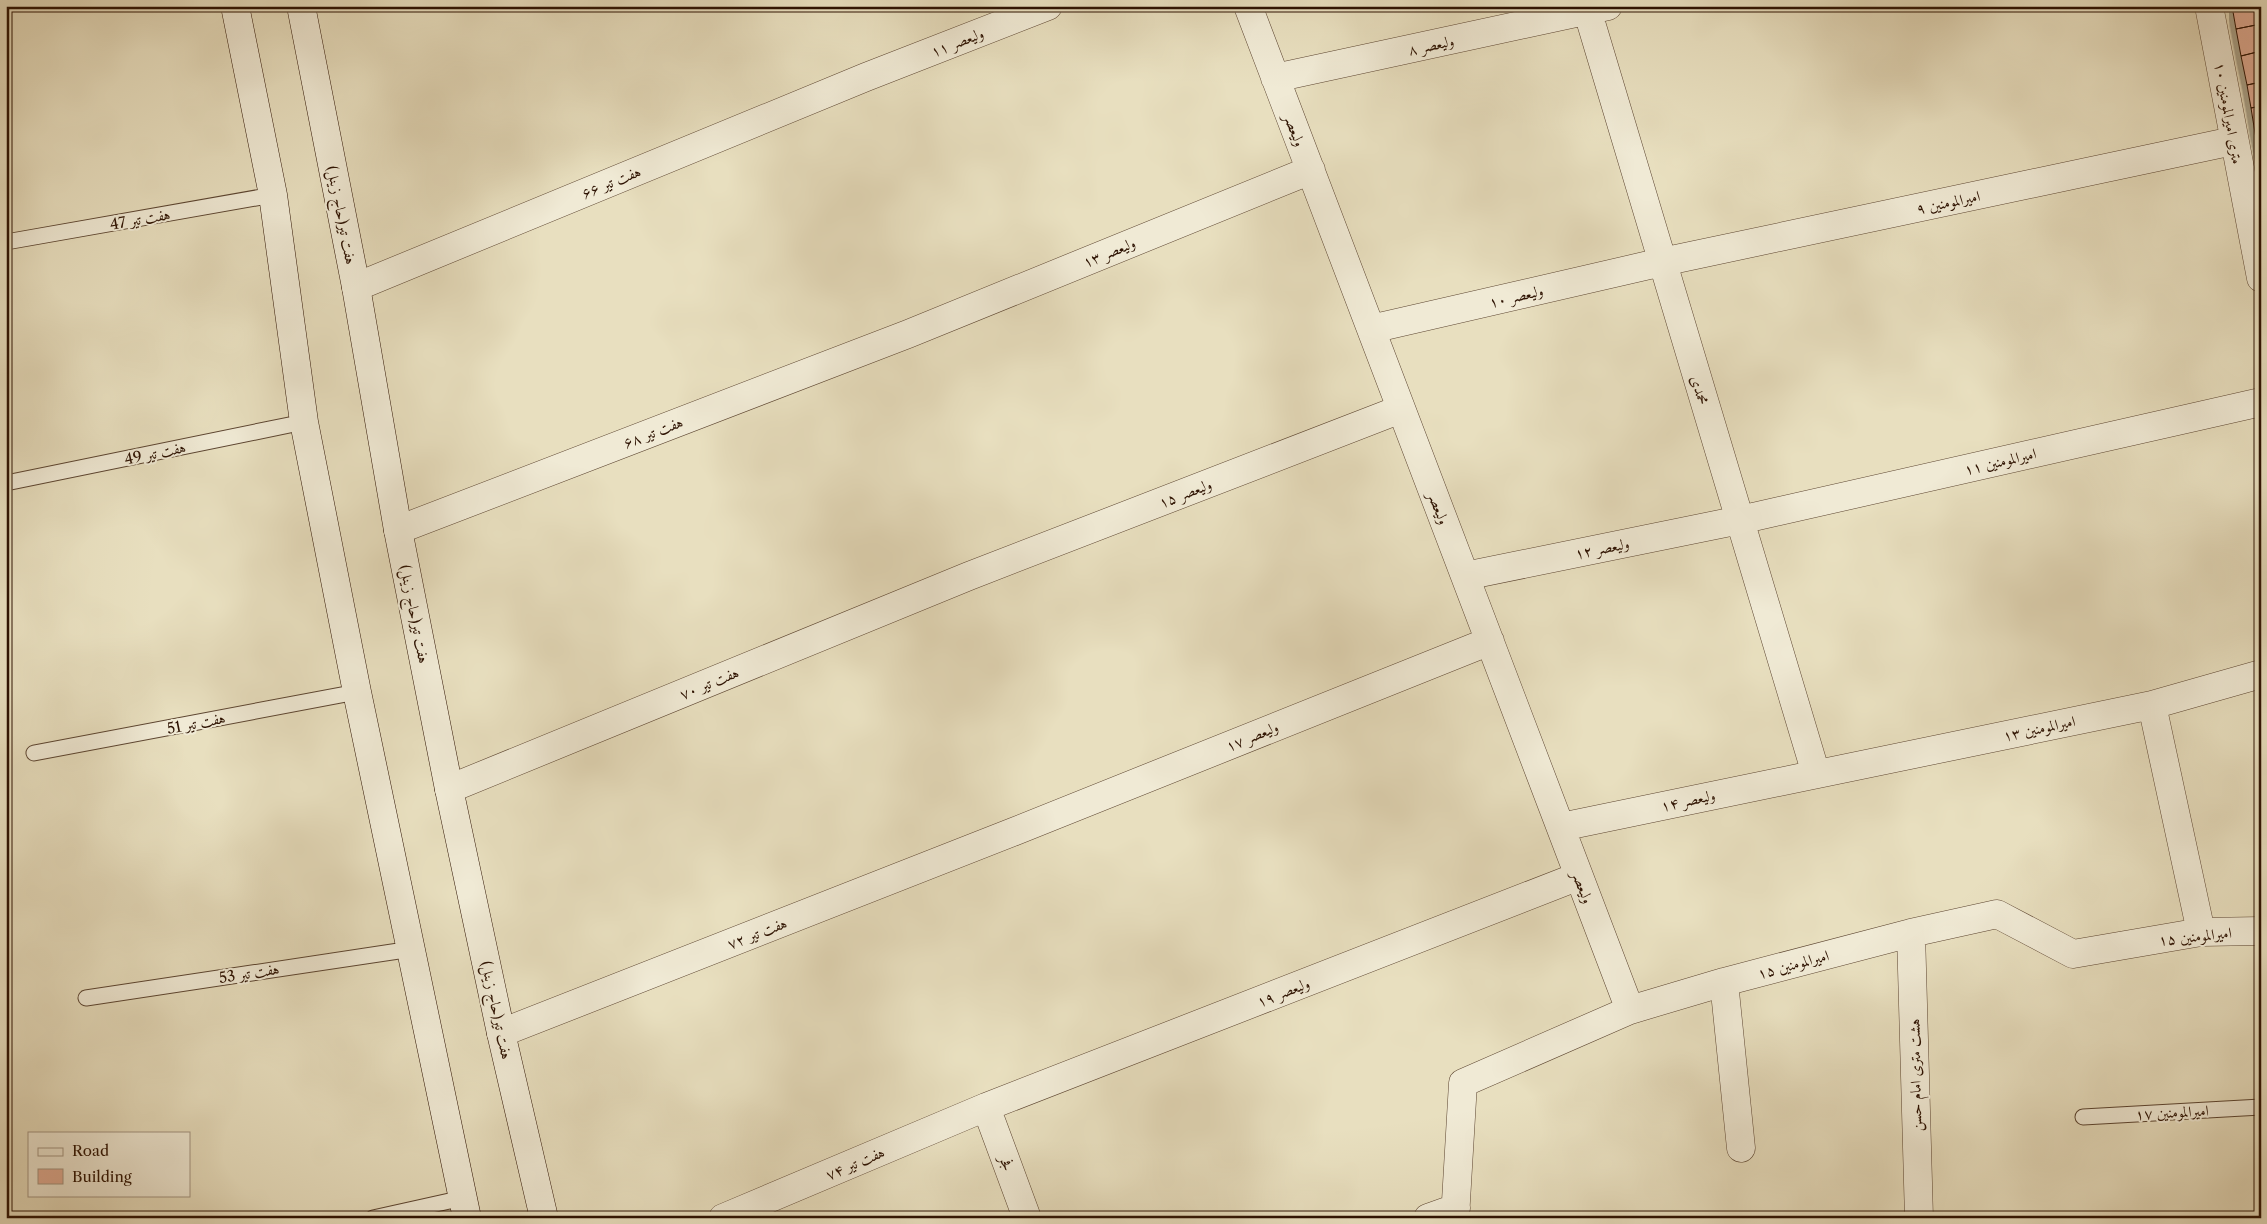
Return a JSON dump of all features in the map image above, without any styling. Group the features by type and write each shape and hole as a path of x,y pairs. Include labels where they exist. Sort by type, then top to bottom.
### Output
{"street":[{"path":"235,6 273,195 304,422 357,692 465,1208"},
{"name":"هفت تیر(حاج زینل)","path":"301,6 356,287 398,530 449,789 501,1033 544,1218"},
{"name":"ولیعصر ۱۱","path":"866,77 1048,6"},
{"name":"ولیعصر","path":"1248,6 1630,1010"},
{"name":"۱۰ متری امیرالمومنین","path":"2210,6 2233,141 2261,278"},
{"name":"ولیعصر ۸","path":"1276,78 1594,8"},
{"name":"محمدی","path":"1594,8 1662,262 1816,774"},
{"name":"هفت تیر ۶۶","path":"356,287 866,77"},
{"name":"امیرالمومنین ۹","path":"1662,262 2233,141"},
{"name":"ولیعصر ۱۳","path":"908,334 1311,170"},
{"name":"ولیعصر ۱۰","path":"1371,329 1662,262"},
{"name":"هفت تیر ۶۸","path":"398,530 908,334"},
{"name":"امیرالمومنین ۱۱","path":"1740,520 2261,402"},
{"name":"ولیعصر ۱۵","path":"969,576 1402,409"},
{"name":"ولیعصر ۱۲","path":"1465,576 1740,520"},
{"name":"هفت تیر ۷۰","path":"449,789 969,576"},
{"name":"ولیعصر ۱۷","path":"1013,832 1490,641"},
{"name":"امیرالمومنین ۱۳","path":"1816,774 2152,704 2261,674"},
{"path":"2152,704 2201,932"},
{"name":"ولیعصر ۱۴","path":"1560,827 1816,774"},
{"name":"هفت تیر ۷۲","path":"501,1033 1013,832"},
{"name":"ولیعصر ۱۹","path":"986,1108 1579,876"},
{"name":"امیرالمومنین ۱۵","path":"1455,1213 1463,1083 1630,1010 1724,982 1911,933 1997,914 2073,954 2201,932 2261,931"},
{"name":"هشت متری امام حسن","path":"1911,933 1919,1218"},
{"path":"1724,982 1741,1148"},
{"name":"هفت تیر ۷۴","path":"723,1218 986,1108"},
{"name":"فجر","path":"986,1108 1028,1218"},
{"path":"1428,1218 1455,1213"}],"lane":[{"name":"هفت تیر 47","path":"6,242 273,195"},
{"name":"هفت تیر 49","path":"6,483 304,422"},
{"name":"هفت تیر 51","path":"34,753 357,692"},
{"name":"هفت تیر 53","path":"86,998 412,949"},
{"name":"امیرالمومنین ۱۷","path":"2083,1116 2261,1107"},
{"path":"373,1218 465,1208"}],"building":[{"path":"2232,6 2261,6 2261,24 2236,29"},
{"path":"2261,24 2261,51 2241,56 2236,29"},
{"path":"2261,51 2261,82 2247,85 2241,56"},
{"path":"2261,82 2261,106 2251,108 2247,85"},
{"path":"2261,106 2261,132 2255,133 2251,108"},
{"path":"2261,132 2261,159 2260,159 2255,133"}]}
